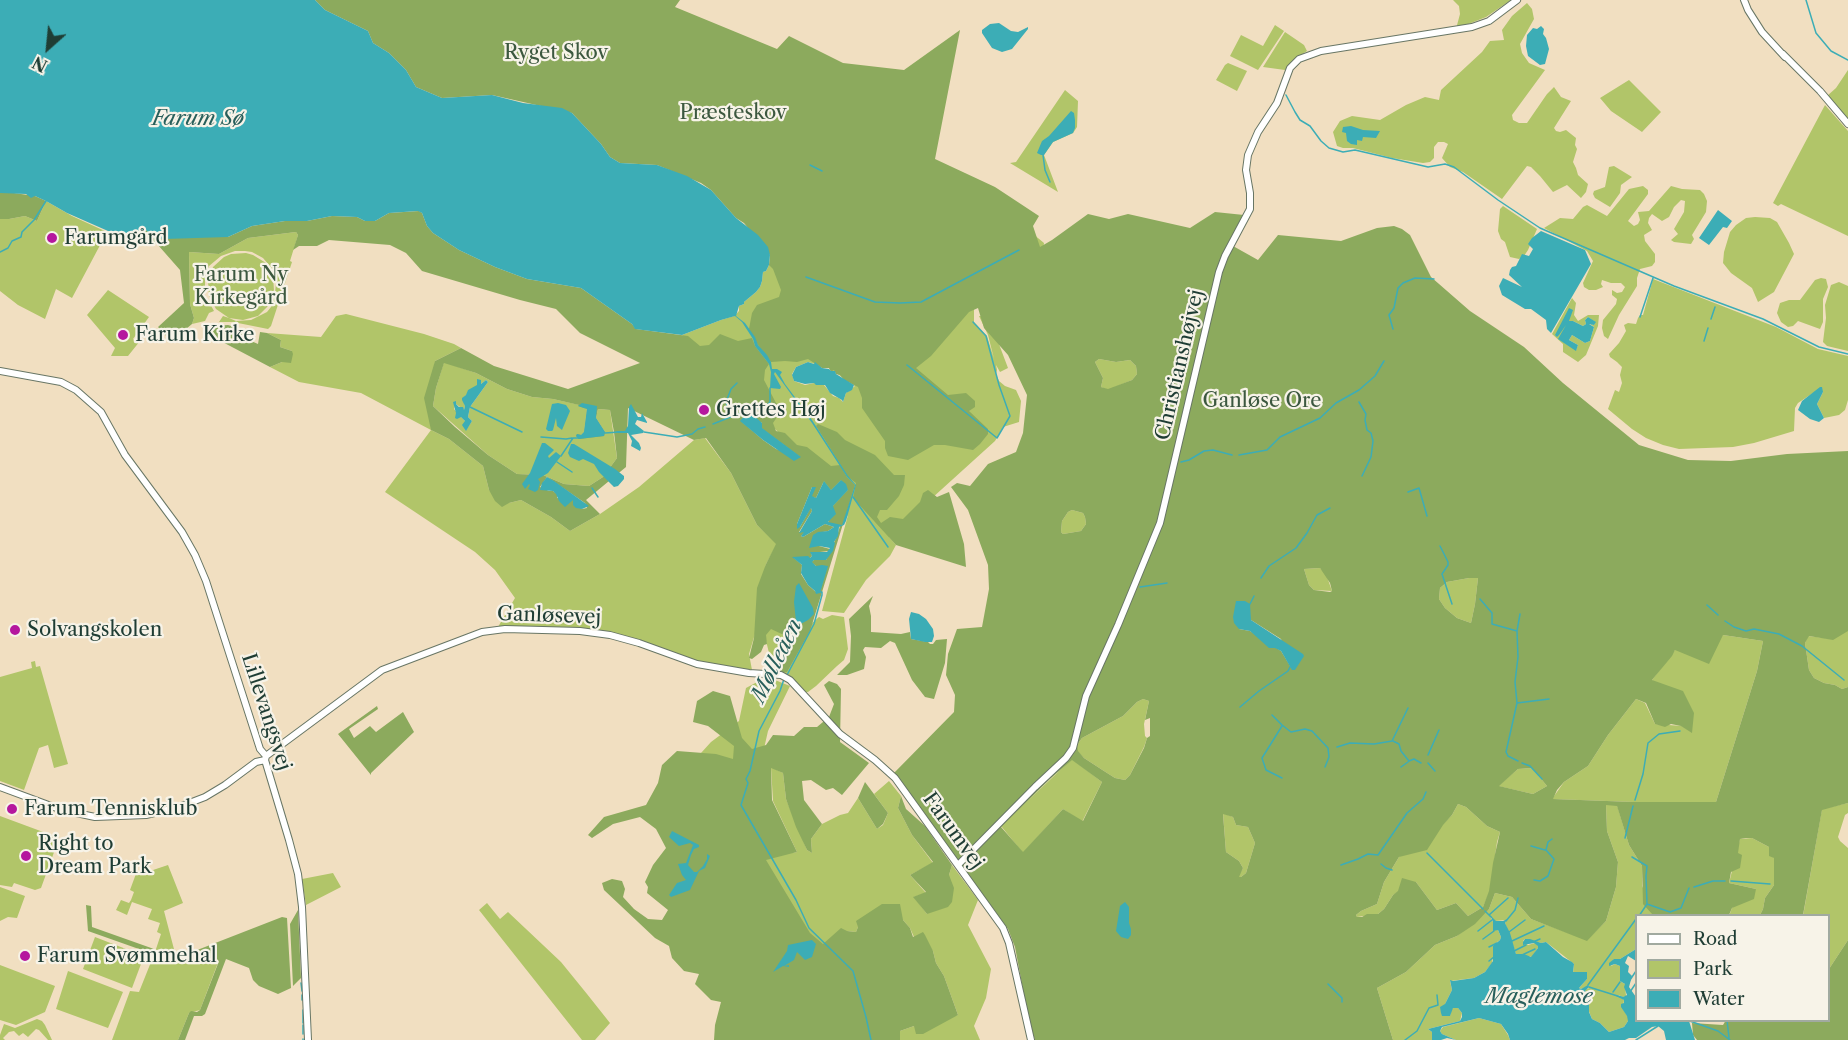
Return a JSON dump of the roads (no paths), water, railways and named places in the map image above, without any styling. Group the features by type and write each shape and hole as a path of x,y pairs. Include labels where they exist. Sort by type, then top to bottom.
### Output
{"street":[{"name":"Christianshøjvej","path":"958,865 1066,758 1073,748 1086,696 1127,605 1160,523 1219,272 1250,209 1246,165 1248,155 1258,132 1277,103 1290,68 1299,59 1321,51 1472,27 1489,21 1517,0"},
{"path":"1745,0 1771,41 1848,124"},
{"name":"Lillevangsvej","path":"0,371 50,379 66,384 98,408 125,455 182,532 195,555 207,584 260,749 265,758 298,874 302,907 308,1040"},
{"name":"Ganløsevej","path":"0,787 60,809 95,817 146,815 179,807 205,797 225,785 265,758 382,670 492,629 610,635 697,664 786,677"},
{"name":"Farumvej","path":"786,677 840,734 895,778 1003,928 1009,943 1031,1040"}],"water":[{"name":"Farum Sø","path":"0,0 315,0 325,10 368,31 373,43 389,53 406,70 416,87 442,98 492,95 523,103 562,108 572,113 610,157 620,163 657,165 687,176 711,190 736,218 758,235 768,247 770,255 769,265 763,272 760,287 744,304 739,306 736,316 745,323 755,337 771,362 772,369 782,372 780,375 785,384 856,485 846,521 844,525 839,527 833,551 826,560 812,562 816,566 828,566 820,593 816,594 808,585 801,573 802,565 792,557 808,556 810,558 812,556 810,552 827,552 830,548 819,546 809,548 813,535 834,527 825,524 801,536 804,532 799,533 812,511 811,508 797,529 797,524 812,487 816,487 812,496 816,498 824,481 831,490 841,480 846,484 848,490 833,506 836,514 828,522 842,525 855,485 847,477 775,372 781,387 780,389 770,388 769,364 755,346 742,322 735,316 682,335 635,329 632,324 581,288 527,279 459,250 433,233 427,226 422,213 418,211 389,213 375,221 365,221 357,217 332,216 307,221 285,221 252,226 228,237 164,239 153,238 146,230 120,234 108,231 35,196 31,198 26,194 0,193"},
{"path":"999,23 1011,31 1018,32 1028,27 1028,29 1012,49 1002,52 992,48 982,33 982,30 990,24"},
{"path":"1541,26 1544,29 1543,34 1549,49 1545,64 1540,65 1528,56 1526,46 1527,35 1533,28 1537,29"},
{"path":"1071,111 1074,113 1075,120 1073,133 1053,142 1044,155 1037,153 1042,141"},
{"path":"1351,126 1363,130 1380,131 1376,138 1363,137 1362,141 1357,140 1357,145 1351,144 1347,141 1346,133 1342,132 1343,127"},
{"path":"1718,210 1732,221 1727,228 1723,227 1709,245 1699,238"},
{"path":"1541,231 1585,250 1591,264 1551,333 1547,329 1546,320 1531,309 1525,309 1502,295 1499,286 1503,278 1522,287 1509,275 1510,270 1516,266 1522,254 1529,256 1533,249 1528,244"},
{"path":"1569,308 1573,310 1569,321 1583,326 1588,317 1596,322 1594,325 1589,324 1594,327 1590,341 1585,343 1572,335 1569,340 1578,345 1576,351 1558,339 1566,325 1557,337 1555,335"},
{"path":"808,362 814,364 815,362 822,368 835,371 836,374 854,385 852,390 846,393 843,402 830,393 825,385 794,381 792,375 796,367"},
{"path":"477,379 481,380 481,384 486,380 488,382 470,407 468,417 472,421 466,431 462,425 465,421 461,417 455,418 453,402 456,401 456,404 464,410 462,398 468,390 477,385"},
{"path":"1820,387 1823,392 1817,404 1824,418 1819,422 1810,419 1798,410 1802,401"},
{"path":"582,403 597,406 596,418 605,432 604,436 579,439 576,436 584,432 587,409 578,406"},
{"path":"552,404 566,405 570,411 562,430 557,426 556,418 553,430 548,431 546,429"},
{"path":"631,404 638,417 641,417 642,413 647,422 637,420 635,424 644,431 631,435 639,443 640,451 631,446 632,441 628,433 616,431 625,431 628,426"},
{"path":"751,413 762,423 762,428 801,457 794,461 740,421 746,414"},
{"path":"542,443 554,450 548,456 549,458 556,452 561,456 548,473 538,479 540,482 535,492 528,489 529,484 525,489 522,484 530,473"},
{"path":"571,444 615,469 624,476 624,479 614,487 594,464 570,457 568,453"},
{"path":"547,477 589,506 582,509 576,508 573,500 565,507 553,491 540,490"},
{"path":"799,583 814,614 799,625 796,622 794,602 796,586"},
{"path":"1236,601 1245,601 1250,604 1251,620 1303,654 1295,670 1292,670 1281,651 1269,648 1250,631 1239,629 1233,617"},
{"path":"911,612 926,619 933,629 932,642 911,639 909,619"},
{"path":"672,831 699,845 694,849 688,865 694,872 703,866 707,854 710,856 705,868 699,871 690,890 671,897 669,895 677,883 686,880 678,864 686,863 693,845 690,843 679,846 669,837"},
{"path":"1125,902 1129,907 1131,929 1128,939 1121,937 1116,931 1120,906"},
{"name":"Maglemose","path":"1490,915 1496,921 1507,919 1505,923 1516,954 1531,957 1538,948 1534,943 1523,945 1525,939 1546,942 1574,964 1573,972 1587,972 1587,979 1579,988 1588,985 1585,991 1592,998 1589,1012 1592,1019 1609,1032 1624,1027 1628,1021 1621,1007 1624,1000 1614,995 1623,997 1627,995 1625,984 1620,981 1620,966 1615,964 1609,966 1609,963 1635,950 1635,960 1628,956 1625,963 1629,966 1628,972 1632,976 1629,987 1635,996 1635,1022 1689,1022 1695,1040 1666,1040 1664,1031 1658,1026 1652,1027 1636,1038 1625,1040 1510,1040 1501,1024 1479,1018 1442,1027 1440,1031 1442,1034 1456,1040 1447,1038 1432,1040 1432,1032 1428,1029 1460,1021 1462,1017 1458,1008 1453,1008 1450,1016 1442,1016 1441,1013 1440,1007 1445,1004 1452,990 1450,980 1474,978 1485,972 1493,961 1493,946 1501,937 1498,930 1493,931"},
{"path":"812,940 816,944 812,957 805,960 797,952 794,960 784,966 789,965 789,967 783,966 773,972 787,951 788,945"}],"waterway":[{"path":"1806,0 1816,33 1831,51 1848,60"},
{"path":"1286,95 1300,120 1310,126 1329,148 1343,152 1355,150 1428,167 1445,164 1454,167 1540,228 1674,286 1763,319 1819,347 1848,354"},
{"path":"1043,155 1045,170 1050,182"},
{"path":"810,165 822,171"},
{"path":"0,252 8,248 12,241 21,237 22,232 34,220 46,201"},
{"path":"806,277 875,302 921,302 1019,250"},
{"path":"1393,329 1389,315 1394,308 1398,288 1415,278 1434,279"},
{"path":"1640,317 1653,278"},
{"path":"1711,319 1715,307"},
{"path":"907,365 997,438 1010,416 986,336 973,322"},
{"path":"1704,341 1708,328"},
{"path":"1239,455 1267,450 1280,437 1320,418 1336,403 1359,390 1375,376 1384,361"},
{"path":"730,416 726,402 731,389 737,383"},
{"path":"713,424 748,410 757,408 762,410 770,402 770,388"},
{"path":"1359,402 1366,414 1367,430 1371,433 1373,441 1371,457 1362,476"},
{"path":"470,407 522,432"},
{"path":"644,432 677,437 692,434 705,427"},
{"path":"605,433 619,432"},
{"path":"541,437 572,438"},
{"path":"561,456 573,438 580,438"},
{"path":"1181,462 1204,451 1213,450 1232,455"},
{"path":"557,462 572,472"},
{"path":"592,488 598,497"},
{"path":"1408,492 1419,488 1427,516"},
{"path":"853,497 888,547"},
{"path":"1261,578 1269,566 1296,548 1317,515 1330,508"},
{"path":"1440,546 1448,562 1442,574 1452,604"},
{"path":"1140,587 1167,583"},
{"name":"Mølleåen","path":"787,675 814,624 822,595 822,592 819,592"},
{"path":"1250,604 1254,596"},
{"path":"1480,599 1492,613 1492,624 1517,631 1518,657 1515,682 1517,703 1506,752 1508,756 1518,761"},
{"path":"1707,605 1718,615"},
{"path":"1517,631 1520,614"},
{"path":"1725,621 1746,631 1754,629 1779,634 1802,646 1844,680"},
{"path":"1240,707 1288,671 1290,667"},
{"name":"Mølleåen","path":"784,679 759,731 741,805 796,900 809,928 853,971 871,1040"},
{"path":"1517,703 1549,699"},
{"path":"1337,747 1350,743 1374,744 1392,741 1408,708"},
{"path":"1272,715 1291,732 1305,729 1312,731 1328,748 1329,757 1325,767"},
{"path":"1282,726 1262,758 1266,770 1282,778"},
{"path":"1428,755 1439,730"},
{"path":"1635,800 1643,774 1648,743 1659,734 1680,731"},
{"path":"1393,741 1399,744 1401,751 1409,761 1414,759 1421,763"},
{"path":"1401,767 1408,762"},
{"path":"1428,763 1435,771"},
{"path":"1522,763 1530,766 1542,779"},
{"path":"1341,865 1368,854 1378,855 1407,813 1423,799 1426,792"},
{"path":"1625,838 1633,806"},
{"path":"1534,880 1540,881 1548,876 1554,859 1546,850 1548,842 1552,839"},
{"path":"1531,846 1545,850"},
{"path":"1427,853 1483,909"},
{"path":"1632,857 1647,866 1647,904"},
{"path":"1381,864 1392,870"},
{"path":"1694,887 1713,881 1725,881"},
{"path":"1731,881 1770,884"},
{"path":"1640,914 1647,904 1670,912 1681,908 1689,888"},
{"path":"1489,915 1508,898"},
{"path":"1506,921 1515,910 1518,898"},
{"path":"1485,911 1491,917"},
{"path":"1478,931 1492,920"},
{"path":"1509,932 1525,920"},
{"path":"1588,985 1635,920"},
{"path":"1512,941 1544,926"},
{"path":"1483,939 1494,931"},
{"path":"1533,942 1540,939"},
{"path":"1489,947 1497,943"},
{"path":"1514,951 1526,945"},
{"path":"1522,955 1535,949"},
{"path":"1489,961 1495,956"},
{"path":"1628,983 1635,972"},
{"path":"1613,992 1620,982"},
{"path":"301,983 302,991"},
{"path":"1328,984 1342,998 1342,1002"},
{"path":"1630,992 1635,984"},
{"path":"1589,987 1624,998"},
{"path":"302,995 302,1000"},
{"path":"1405,1040 1417,1031 1429,1008 1438,1005 1437,995"},
{"path":"303,1010 303,1023"},
{"path":"1693,1022 1718,1031 1730,1040"},
{"path":"1727,1022 1729,1038"},
{"path":"303,1025 303,1034"},
{"path":"1636,1040 1658,1026"}],"place":[{"name":"Farumgård","path":"52,238"},
{"name":"Farum Kirke","path":"123,335"},
{"name":"Grettes Høj","path":"704,410"},
{"name":"Solvangskolen","path":"15,630"},
{"name":"Farum Tennisklub","path":"12,809"},
{"name":"Right to Dream Park","path":"26,856"},
{"name":"Farum Svømmehal","path":"25,956"}],"park label":[{"name":"Ryget Skov","path":"556,53"},
{"name":"Præsteskov","path":"733,113"},
{"name":"Farum Ny Kirkegård","path":"241,286"},
{"name":"Ganløse Ore","path":"1262,401"}]}
